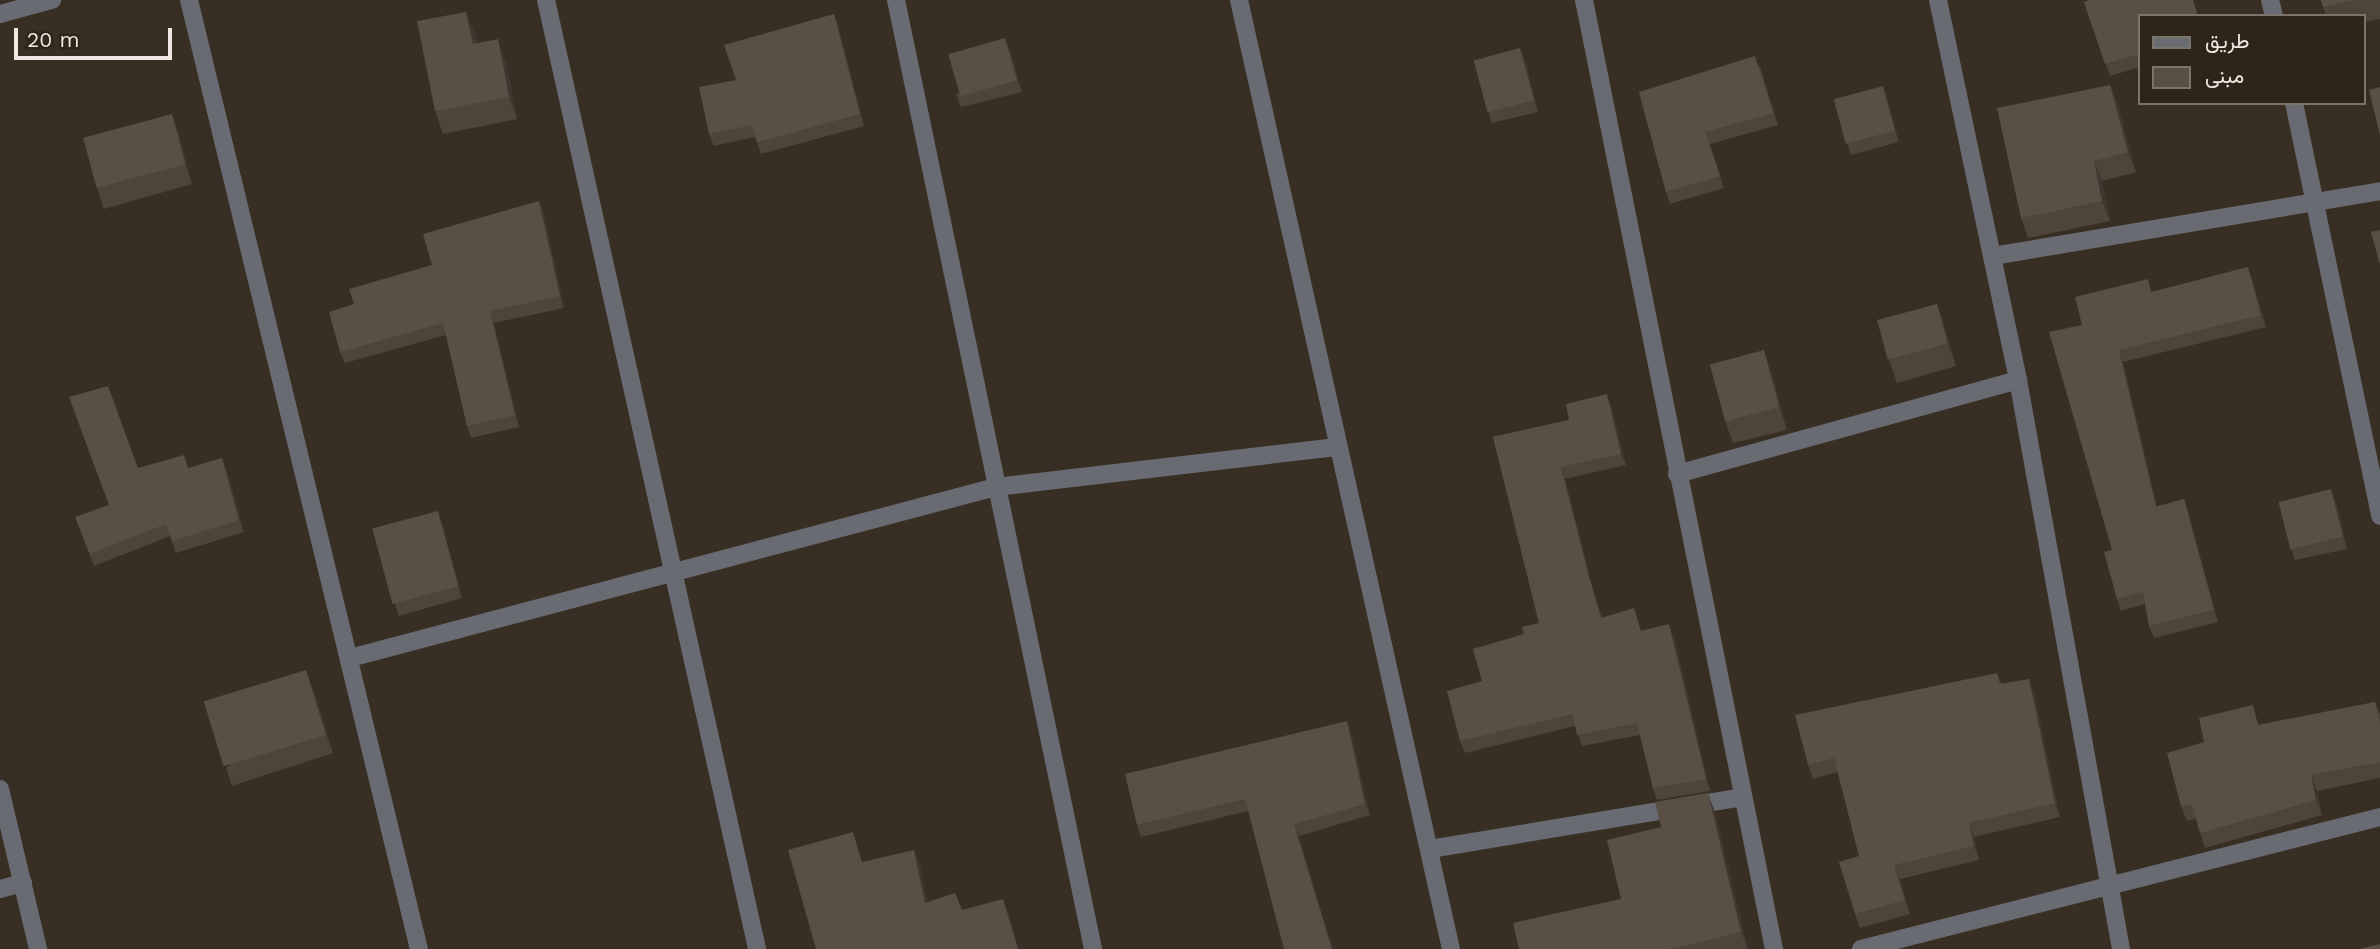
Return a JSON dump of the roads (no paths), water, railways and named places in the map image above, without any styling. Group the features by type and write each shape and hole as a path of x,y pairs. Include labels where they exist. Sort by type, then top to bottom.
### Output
{"street":[{"path":"0,14 52,0"},
{"path":"189,0 419,949"},
{"path":"546,0 757,949"},
{"path":"896,0 1094,949"},
{"path":"1239,0 1335,447 1451,949"},
{"path":"1584,0 1774,949"},
{"path":"1938,0 2018,380 2107,886 2121,949"},
{"path":"2294,105 2380,516"},
{"path":"1993,256 2380,191"},
{"path":"1678,474 2018,380"},
{"path":"350,658 996,487 1335,447"},
{"path":"0,789 38,949"},
{"path":"1430,849 1742,797"},
{"path":"1861,949 2380,817"},
{"path":"0,889 23,883"}]}
